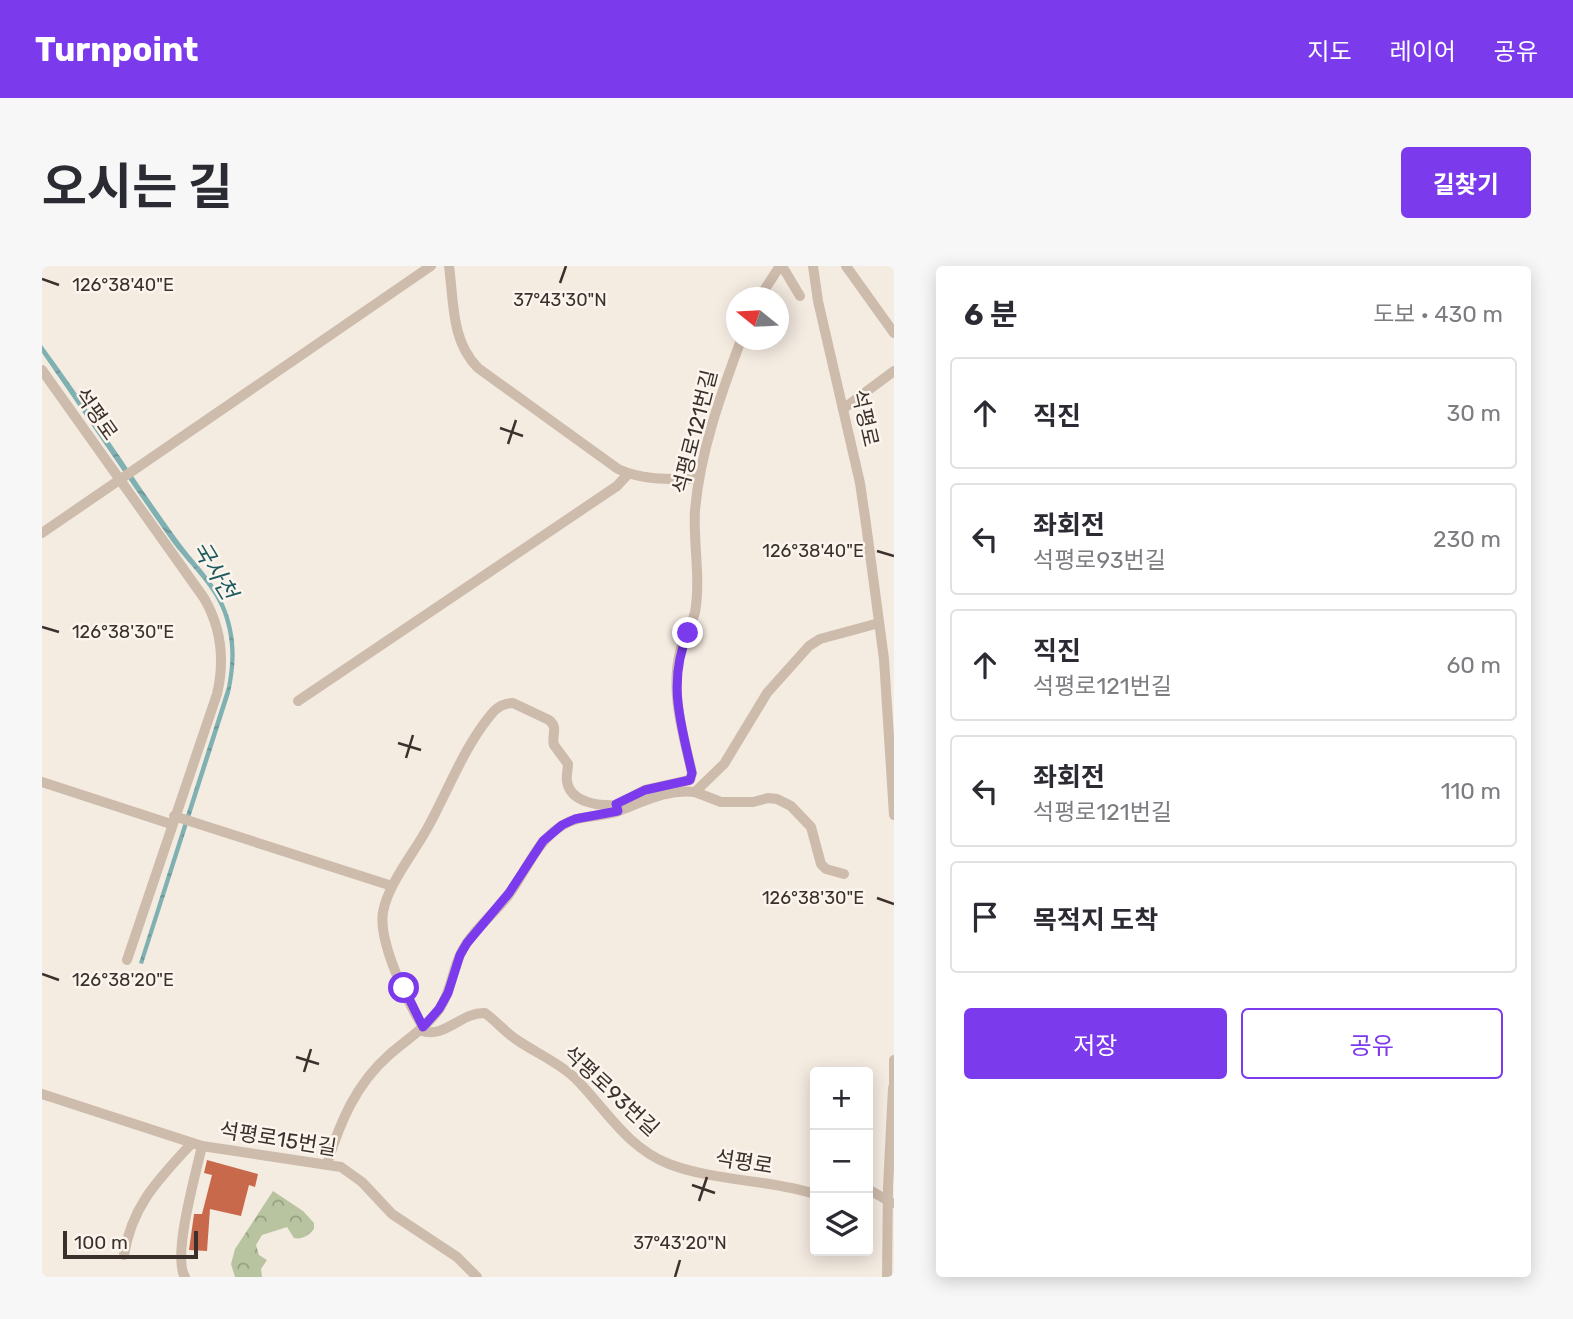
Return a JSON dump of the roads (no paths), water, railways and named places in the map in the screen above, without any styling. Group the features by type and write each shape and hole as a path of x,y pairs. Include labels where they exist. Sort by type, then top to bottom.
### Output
{"street":[{"path":"42,533 431,266"},
{"path":"449,266 456,330 470,360 486,375 628,474 656,479 699,479"},
{"path":"767,287 781,266 800,296"},
{"name":"석평로","path":"813,266 818,301 860,483 879,623 894,815"},
{"path":"846,266 894,334"},
{"name":"석평로121번길","path":"687,789 692,773 680,729 677,679 681,650 695,612 695,510 699,479 738,350"},
{"name":"석평로","path":"42,370 204,598 216,621 220,636 221,667 216,694 127,960"},
{"path":"843,409 894,371"},
{"path":"298,701 617,486 628,474"},
{"path":"327,1164 340,1123 354,1096 388,1055 422,1028 439,1009 467,943 509,893 543,841 562,825 575,819 687,789 724,764 767,693 809,646 820,639 879,623"},
{"path":"422,1028 383,936 383,913 392,886 494,711 506,703 520,705 554,724 554,745 568,764 567,783 574,793 593,805 617,808"},
{"path":"42,782 191,822 392,886"},
{"path":"687,789 721,802 753,802 768,798 777,799 790,806 811,827 821,864 827,869 844,874"},
{"name":"석평로93번길","path":"422,1028 435,1033 444,1031 476,1013 485,1013 517,1040 545,1056 574,1078 623,1133 667,1164"},
{"path":"887,1277 894,1060"},
{"name":"석평로15번길","path":"42,1094 197,1145 341,1167 354,1175 392,1214 457,1257 477,1277"},
{"path":"124,1255 131,1225 154,1184 197,1145"},
{"name":"석평로15번길","path":"185,1277 180,1265 197,1145"},
{"name":"석평로","path":"667,1164 702,1175 810,1193"},
{"path":"873,1192 891,1202"}],"water":[{"path":"42,345 177,539 215,587 228,615 233,637 235,659 230,693 143,964 139,963 227,687 230,641 223,613 213,593 138,493 42,353"}],"water label":[{"name":"국사천","path":"215,570"}]}
